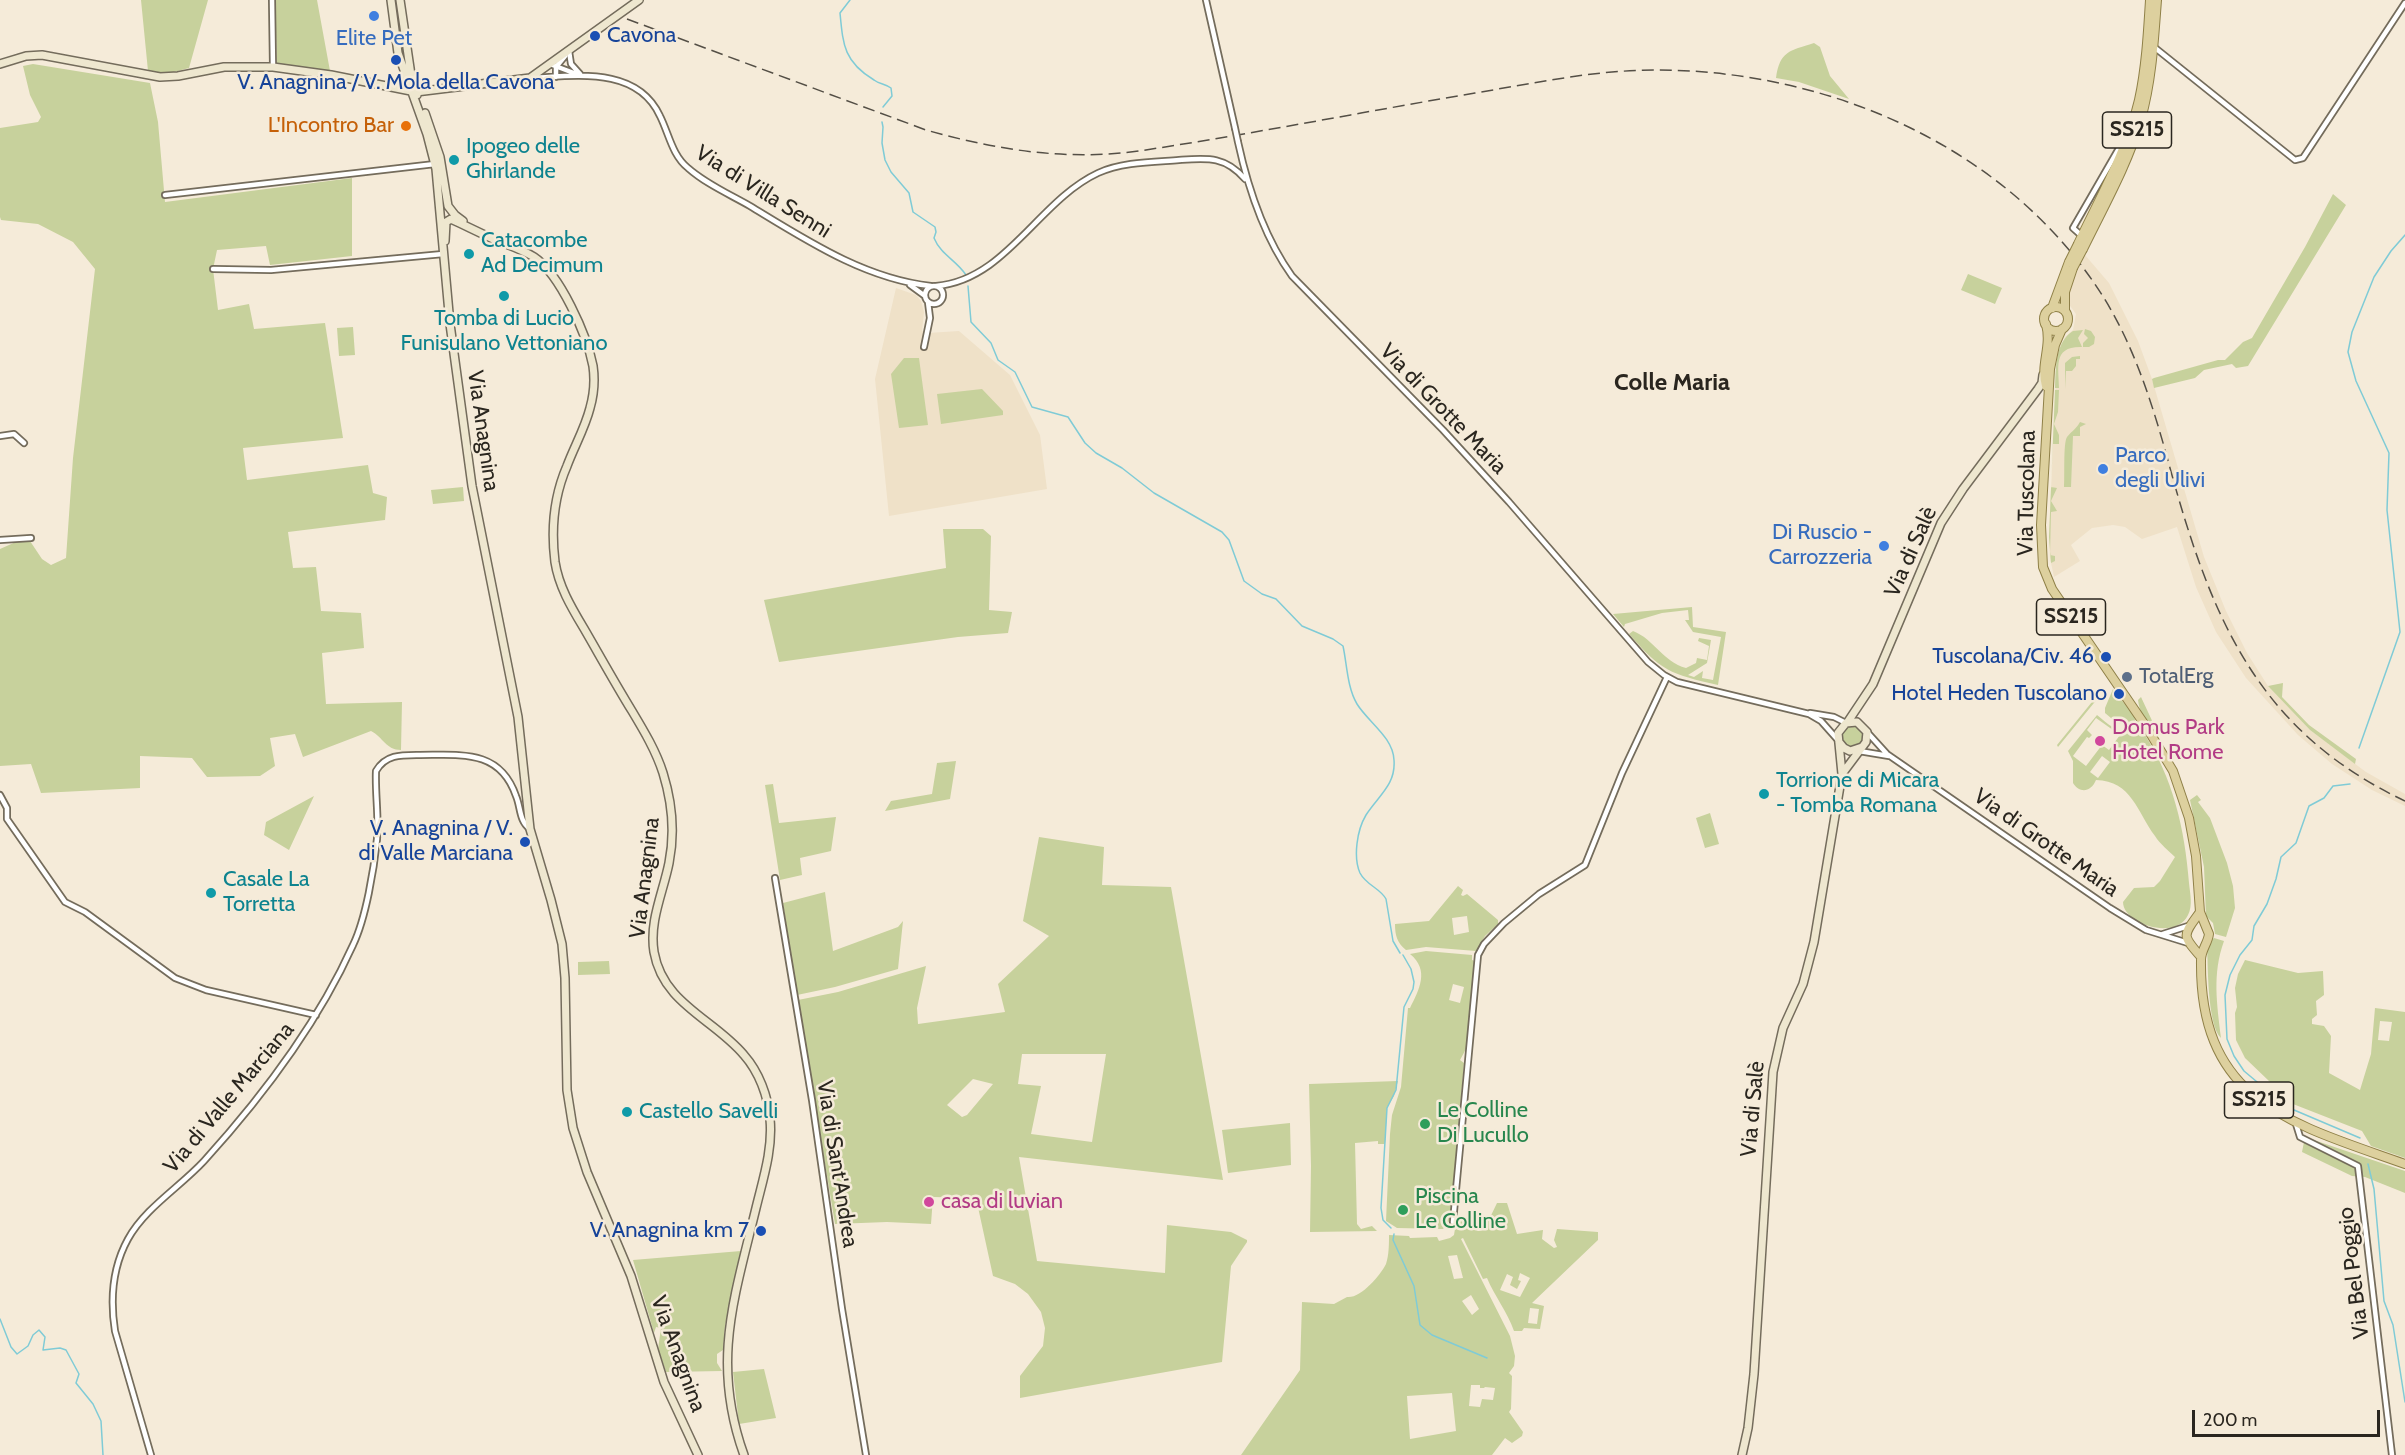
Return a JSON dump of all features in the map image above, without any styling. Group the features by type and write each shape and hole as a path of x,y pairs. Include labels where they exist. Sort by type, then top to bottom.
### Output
{"main road":[{"name":"Via Anagnina","path":"391,0 397,48 438,150 448,206 458,218 482,234"},
{"name":"Via Anagnina","path":"400,0 414,92 435,164 445,279 472,486 520,730 530,829 552,900 563,950 567,1088 574,1135 587,1172 629,1271 664,1382 698,1455"},
{"path":"0,64 26,56 42,55 164,77 224,67 273,67 331,75 414,92 531,78 553,66 569,51 639,0"},
{"name":"SS215","path":"2052,308 2131,128 2142,84 2150,0"},
{"name":"SS215","path":"2081,243 2132,145 2145,103 2157,0"},
{"name":"Via Anagnina","path":"445,279 446,222 451,219 532,255 551,272 568,302 590,355 594,375 592,400 556,499 554,543 557,575 570,605 654,750 665,780 672,814 673,833 669,861 654,922 654,952 660,969 668,986 682,1003 731,1042 747,1058 761,1082 768,1106 771,1131 768,1158 733,1304 727,1346 726,1370 729,1401 744,1455"},
{"name":"SS215","path":"2064,310 2071,265"},
{"path":"2059,307 2064,310 2068,319 2062,329 2053,329 2046,323 2046,312 2059,307"},
{"name":"Via Tuscolana","path":"2046,323 2049,342 2043,375 2048,393"},
{"name":"Via Tuscolana","path":"2062,329 2052,358 2048,393 2041,525 2044,570 2052,589 2147,728 2173,771 2190,823 2196,856 2200,912 2206,927"},
{"name":"Via di Salè","path":"1848,721 1873,684 1941,523 1963,489 2038,389 2043,375"},
{"path":"1848,721 1861,724 1866,732 1866,742 1860,749 1846,749 1839,742 1838,733 1848,721"},
{"name":"Via di Salè","path":"1742,1455 1748,1428 1754,1374 1772,1081 1783,1028 1801,989 1812,951 1842,774 1839,742"},
{"name":"Via di Salè","path":"1842,774 1860,749"},
{"path":"2200,912 2185,935 2189,944 2201,957"},
{"path":"2189,926 2198,923 2206,927 2209,936 2204,944 2201,957"},
{"path":"2189,944 2195,947 2204,944"},
{"name":"SS215","path":"2201,957 2207,1018 2219,1052 2232,1072 2254,1096 2296,1124 2405,1164"}],"street":[{"path":"272,0 273,67"},
{"name":"Via di Grotte Maria","path":"1206,0 1248,182 1275,247 1292,276 1443,430 1640,653 1667,677 1681,683 1848,721"},
{"path":"2153,46 2295,160 2302,158 2405,3"},
{"path":"569,51 571,64 582,76"},
{"path":"553,66 582,76"},
{"path":"553,66 556,77"},
{"path":"549,77 553,66"},
{"name":"Via di Villa Senni","path":"531,78 582,76 610,78 642,92 657,110 678,158 705,180 824,250 878,274 908,283 934,286 953,285"},
{"path":"2081,243 2073,228 2131,128"},
{"name":"Via di Villa Senni","path":"930,315 936,304 953,285 980,272 1070,193 1102,171 1143,163 1210,159 1229,164 1248,182"},
{"path":"165,195 435,164"},
{"path":"213,269 271,270 443,254"},
{"name":"Via di Villa Senni","path":"908,283 925,296 930,315"},
{"path":"925,296 926,291 934,286 940,289 943,296"},
{"path":"928,302 936,304"},
{"path":"924,347 930,315"},
{"path":"0,436 14,434 24,442"},
{"path":"0,540 31,538"},
{"path":"1453,1222 1478,955 1484,944 1504,923 1539,894 1585,865 1622,773 1667,677"},
{"name":"Via di Grotte Maria","path":"1804,712 1824,724 1839,742"},
{"name":"Via di Grotte Maria","path":"1866,732 1891,757 2110,908 2144,929 2189,944"},
{"name":"Via di Grotte Maria","path":"1860,749 1891,757"},
{"name":"Via di Valle Marciana","path":"151,1455 115,1331 113,1285 116,1264 129,1237 144,1218 204,1161 283,1066 303,1038 354,944 363,916 377,837 376,771 380,764 388,757 401,755 463,756 486,760 501,770 509,782 516,795 522,820 530,829"},
{"path":"0,795 7,807 7,819 65,902 85,912 175,978 206,990 316,1015"},
{"name":"Via di Sant'Andrea","path":"775,878 812,1100 866,1455"},
{"path":"2161,934 2189,926"},
{"name":"Via Bel Poggio","path":"2296,1124 2300,1137 2358,1166 2392,1455"}],"shaded area":[{"path":"2085,255 2109,283 2138,341 2152,379 2204,557 2226,611 2247,653 2268,686 2310,730 2366,772 2405,794 2405,806 2372,790 2332,764 2298,735 2246,678 2216,632 2196,587 2177,527 2142,539 2125,527 2113,525 2092,528 2071,545 2080,561 2054,577 2049,537 2056,377 2059,352 2065,337 2073,330 2076,314 2068,303 2069,289"},
{"path":"896,288 916,295 921,301 924,312 922,331 928,333 959,331 1010,375 1040,435 1047,489 889,516 875,379"}],"green space":[{"path":"141,0 208,0 189,68 166,74 148,71"},
{"path":"275,0 317,0 330,71 277,64"},
{"path":"1814,43 1820,47 1830,76 1849,99 1799,82 1776,78 1780,62 1787,53"},
{"path":"33,64 150,83 158,122 165,202 352,178 352,256 270,265 266,246 217,250 213,269 218,310 249,304 254,329 325,323 343,438 243,448 247,480 368,465 373,493 387,497 385,520 288,532 293,568 316,567 321,611 361,613 364,648 322,653 326,704 402,702 401,750 388,746 371,731 303,757 295,734 270,738 275,766 260,776 207,777 192,758 140,756 140,788 41,793 31,764 0,766 0,549 18,541 30,541 42,559 51,565 66,558 73,458 95,269 73,242 38,224 1,220 0,217 0,128 38,122 41,117 30,95 23,66"},
{"path":"2333,194 2346,205 2248,366 2236,368 2232,364 2204,370 2195,378 2154,388 2152,379 2225,360 2243,342 2252,338"},
{"path":"1968,274 2002,288 1995,304 1961,290"},
{"path":"353,327 355,355 339,356 337,328"},
{"path":"2085,329 2091,331 2095,337 2094,344 2089,347 2083,347 2083,343 2088,338 2084,334"},
{"path":"2083,330 2078,338 2082,347 2066,350 2059,360 2059,388 2055,388 2058,356 2063,342 2073,331"},
{"path":"2080,356 2080,359 2076,359 2076,366 2072,371 2066,371 2065,389 2065,363 2072,357"},
{"path":"904,358 919,358 928,425 899,428 891,374"},
{"path":"982,389 1003,411 1003,415 941,424 937,394"},
{"path":"2055,390 2059,390 2058,412 2054,424 2059,435 2059,444 2053,444 2051,480"},
{"path":"2080,422 2086,424 2080,427 2080,436 2073,436 2071,487 2064,487 2066,440"},
{"path":"463,487 464,501 433,504 431,490"},
{"path":"2051,487 2057,488 2051,501 2057,511 2051,512 2050,551"},
{"path":"943,529 983,529 991,536 989,610 1012,612 1008,633 958,637 779,662 764,600 946,568"},
{"path":"2050,555 2055,556 2055,561 2051,563"},
{"path":"1692,607 1693,627 1726,632 1718,685 1688,678 1667,669 1650,656 1629,634 1633,631 1647,639 1671,661 1686,668 1696,663 1697,658 1707,660 1709,646 1698,641 1699,638 1711,640 1707,663 1688,675 1694,677 1703,671 1702,678 1713,680 1721,637 1693,632 1685,620 1689,620 1688,610 1662,613 1625,624 1624,627 1613,614"},
{"path":"2283,683 2282,697 2309,725 2356,759 2355,764 2310,730 2268,686"},
{"path":"2113,689 2134,716 2136,724 2117,723 2105,713"},
{"path":"2096,697 2098,698 2058,747 2057,745"},
{"path":"2141,697 2155,727 2145,719 2141,712 2138,700"},
{"path":"2097,715 2124,733 2143,732 2170,786 2181,824 2191,899 2190,911 2182,923 2173,927 2151,926 2140,923 2125,910 2123,902 2134,888 2154,887 2175,857 2157,839 2132,799 2118,786 2096,780 2088,789 2082,790 2076,787 2073,783 2073,761 2068,751","holes":["2096,718 2120,735 2109,750 2102,745 2086,766 2073,756 2087,737 2092,735 2087,730","2102,756 2110,762 2098,778 2090,772"]},
{"path":"1853,726 1861,729 1864,737 1861,745 1853,748 1845,745 1842,737 1845,729"},
{"path":"956,761 950,799 885,811 891,801 932,794 937,763"},
{"path":"773,784 779,823 836,817 831,851 800,858 802,875 780,880 765,785"},
{"path":"2197,795 2201,800 2198,802 2210,818 2233,886 2235,908 2226,937 2215,934 2213,923 2206,916 2204,867 2190,800"},
{"path":"314,796 289,850 264,835 266,822"},
{"path":"1710,813 1719,844 1705,848 1696,818"},
{"path":"1039,837 1104,847 1102,885 1171,887 1223,1180 1019,1157 1037,1261 1165,1273 1167,1225 1231,1232 1247,1240 1231,1266 1222,1362 1020,1398 1020,1376 1043,1346 1045,1328 1041,1312 1028,1294 1015,1284 993,1276 976,1198 933,1197 931,1224 887,1222 835,1224 798,1000 838,992 926,966 917,1008 918,1024 1005,1012 998,984 1049,936 1023,921","holes":["1022,1054 1106,1054 1092,1142 1031,1134 1041,1086 1018,1084","973,1079 993,1084 967,1115 962,1117 947,1105"]},
{"path":"1458,886 1463,890 1461,895 1467,894 1498,920 1498,924 1485,936 1476,951 1426,947 1406,950 1400,945 1395,932 1395,924 1429,921","holes":["1467,916 1469,932 1454,935 1452,918"]},
{"path":"825,892 833,951 898,927 903,921 898,969 797,995 783,903"},
{"path":"2214,938 2224,941 2217,977 2221,1038 2213,1021 2209,994 2207,943"},
{"name":"Le Colline Di Lucullo","path":"1426,951 1472,955 1472,960 1475,961 1466,1049 1460,1060 1464,1063 1450,1220 1443,1229 1397,1228 1386,1221 1392,1115 1401,1087 1408,1008 1410,1008 1421,980 1420,967 1410,954","holes":["1453,984 1464,987 1460,1003 1449,1000"]},
{"path":"2245,960 2298,973 2323,971 2324,995 2316,1001 2317,1015 2312,1019 2312,1024 2324,1026 2331,1036 2329,1073 2360,1090 2371,1054 2375,1008 2405,1012 2405,1158 2371,1146 2362,1131 2293,1104 2245,1058 2236,1040 2235,988 2238,974","holes":["2380,1021 2392,1022 2389,1041 2378,1040"]},
{"path":"609,961 610,974 578,975 578,962"},
{"path":"1398,1081 1394,1096 1387,1108 1385,1144 1378,1144 1378,1141 1355,1143 1357,1224 1361,1229 1372,1226 1377,1231 1310,1232 1309,1084"},
{"path":"1290,1123 1291,1165 1228,1173 1222,1130"},
{"path":"2305,1137 2405,1171 2405,1193 2365,1177 2352,1176 2302,1152"},
{"path":"1497,1203 1507,1203 1517,1234 1543,1230 1542,1239 1554,1248 1557,1247 1554,1240 1557,1229 1598,1232 1598,1240 1532,1303 1544,1306 1540,1329 1524,1328 1522,1331 1514,1331 1487,1278 1483,1279 1463,1238 1461,1239 1510,1336 1515,1356 1514,1366 1509,1373 1512,1376 1509,1412 1523,1432 1522,1436 1512,1443 1505,1438 1492,1455 1241,1455 1300,1370 1302,1302 1334,1304 1363,1291 1386,1264 1389,1235 1409,1236 1410,1238 1437,1237 1439,1241 1450,1238 1454,1235 1457,1216 1478,1231 1484,1230","holes":["1457,1255 1463,1278 1454,1279 1448,1256","1520,1273 1530,1278 1520,1297 1500,1290 1507,1274 1513,1277 1510,1285 1517,1289 1521,1281 1518,1280","1471,1295 1479,1309 1472,1315 1462,1301","1530,1308 1539,1309 1537,1324 1528,1323","1471,1385 1480,1385 1480,1388 1495,1388 1493,1400 1482,1399 1480,1407 1469,1406","1452,1393 1456,1431 1410,1439 1407,1396"]},
{"path":"741,1251 725,1326 723,1350 717,1354 717,1363 722,1371 666,1372 658,1349 661,1328 656,1327 654,1333 633,1260"},
{"path":"764,1369 776,1418 739,1424 733,1372"}],"waterway":[{"path":"850,0 840,13 844,44 856,66 876,81 891,88 892,96 883,107"},
{"path":"882,122 885,160 891,172 909,193 913,212 935,227 934,238 937,244 966,275"},
{"path":"2359,748 2400,632 2387,510 2389,453 2356,381 2348,352 2352,332 2374,277 2405,235"},
{"path":"968,286 971,322 991,343 998,360 1015,372 1032,407 1068,417 1085,443 1096,453 1122,468 1154,493 1222,532 1229,540 1244,581 1262,594 1276,599 1302,626 1333,639 1343,646 1349,683 1357,704 1385,737 1393,752 1394,769 1389,783 1366,815 1360,828 1357,859 1360,873 1386,899 1393,941 1400,953"},
{"path":"2350,784 2333,786 2324,798 2309,806 2296,843 2281,857 2267,904 2254,926 2252,940 2240,955 2230,975 2225,995 2227,1039 2244,1071 2287,1107 2360,1138"},
{"path":"1391,1228 1383,1220 1381,1208 1387,1108 1396,1090 1404,1007 1414,982 1411,969 1403,955"},
{"path":"2368,1164 2374,1189 2384,1301 2393,1325 2405,1402"},
{"path":"1394,1234 1393,1240 1414,1286 1420,1325 1432,1335 1487,1358"},
{"path":"0,1319 11,1347 17,1354 28,1346 33,1335 39,1330 45,1337 43,1350 60,1348 66,1350 79,1374 76,1383 93,1404 101,1421 103,1455"}],"railway":[{"path":"627,19 926,130 979,143 1032,152 1085,155 1139,151 1543,81 1656,70 1721,74 1786,85 1849,103 1910,128 1967,160 2019,199 2065,245 2104,298 2126,338 2143,380 2203,573 2223,620 2247,664 2276,704 2312,740 2354,773 2405,801"}],"place":[{"name":"Elite Pet","path":"374,16"},
{"name":"Cavona","path":"595,36"},
{"name":"V. Anagnina / V. Mola della Cavona","path":"396,60"},
{"name":"L'Incontro Bar","path":"406,126"},
{"name":"Ipogeo delle Ghirlande","path":"454,160"},
{"name":"Catacombe Ad Decimum","path":"469,254"},
{"name":"Tomba di Lucio Funisulano Vettoniano","path":"504,296"},
{"name":"Parco degli Ulivi","path":"2103,469"},
{"name":"Di Ruscio - Carrozzeria","path":"1884,546"},
{"name":"Tuscolana/Civ. 46","path":"2106,657"},
{"name":"TotalErg","path":"2127,677"},
{"name":"Hotel Heden Tuscolano","path":"2119,694"},
{"name":"Domus Park Hotel Rome","path":"2100,741"},
{"name":"Torrione di Micara - Tomba Romana","path":"1764,794"},
{"name":"V. Anagnina / V. di Valle Marciana","path":"525,842"},
{"name":"Casale La Torretta","path":"211,893"},
{"name":"Castello Savelli","path":"627,1112"},
{"name":"Le Colline Di Lucullo","path":"1425,1124"},
{"name":"casa di luvian","path":"929,1202"},
{"name":"Piscina Le Colline","path":"1403,1210"},
{"name":"V. Anagnina km 7","path":"761,1231"}],"district":[{"name":"Colle Maria","path":"1672,383"}]}
